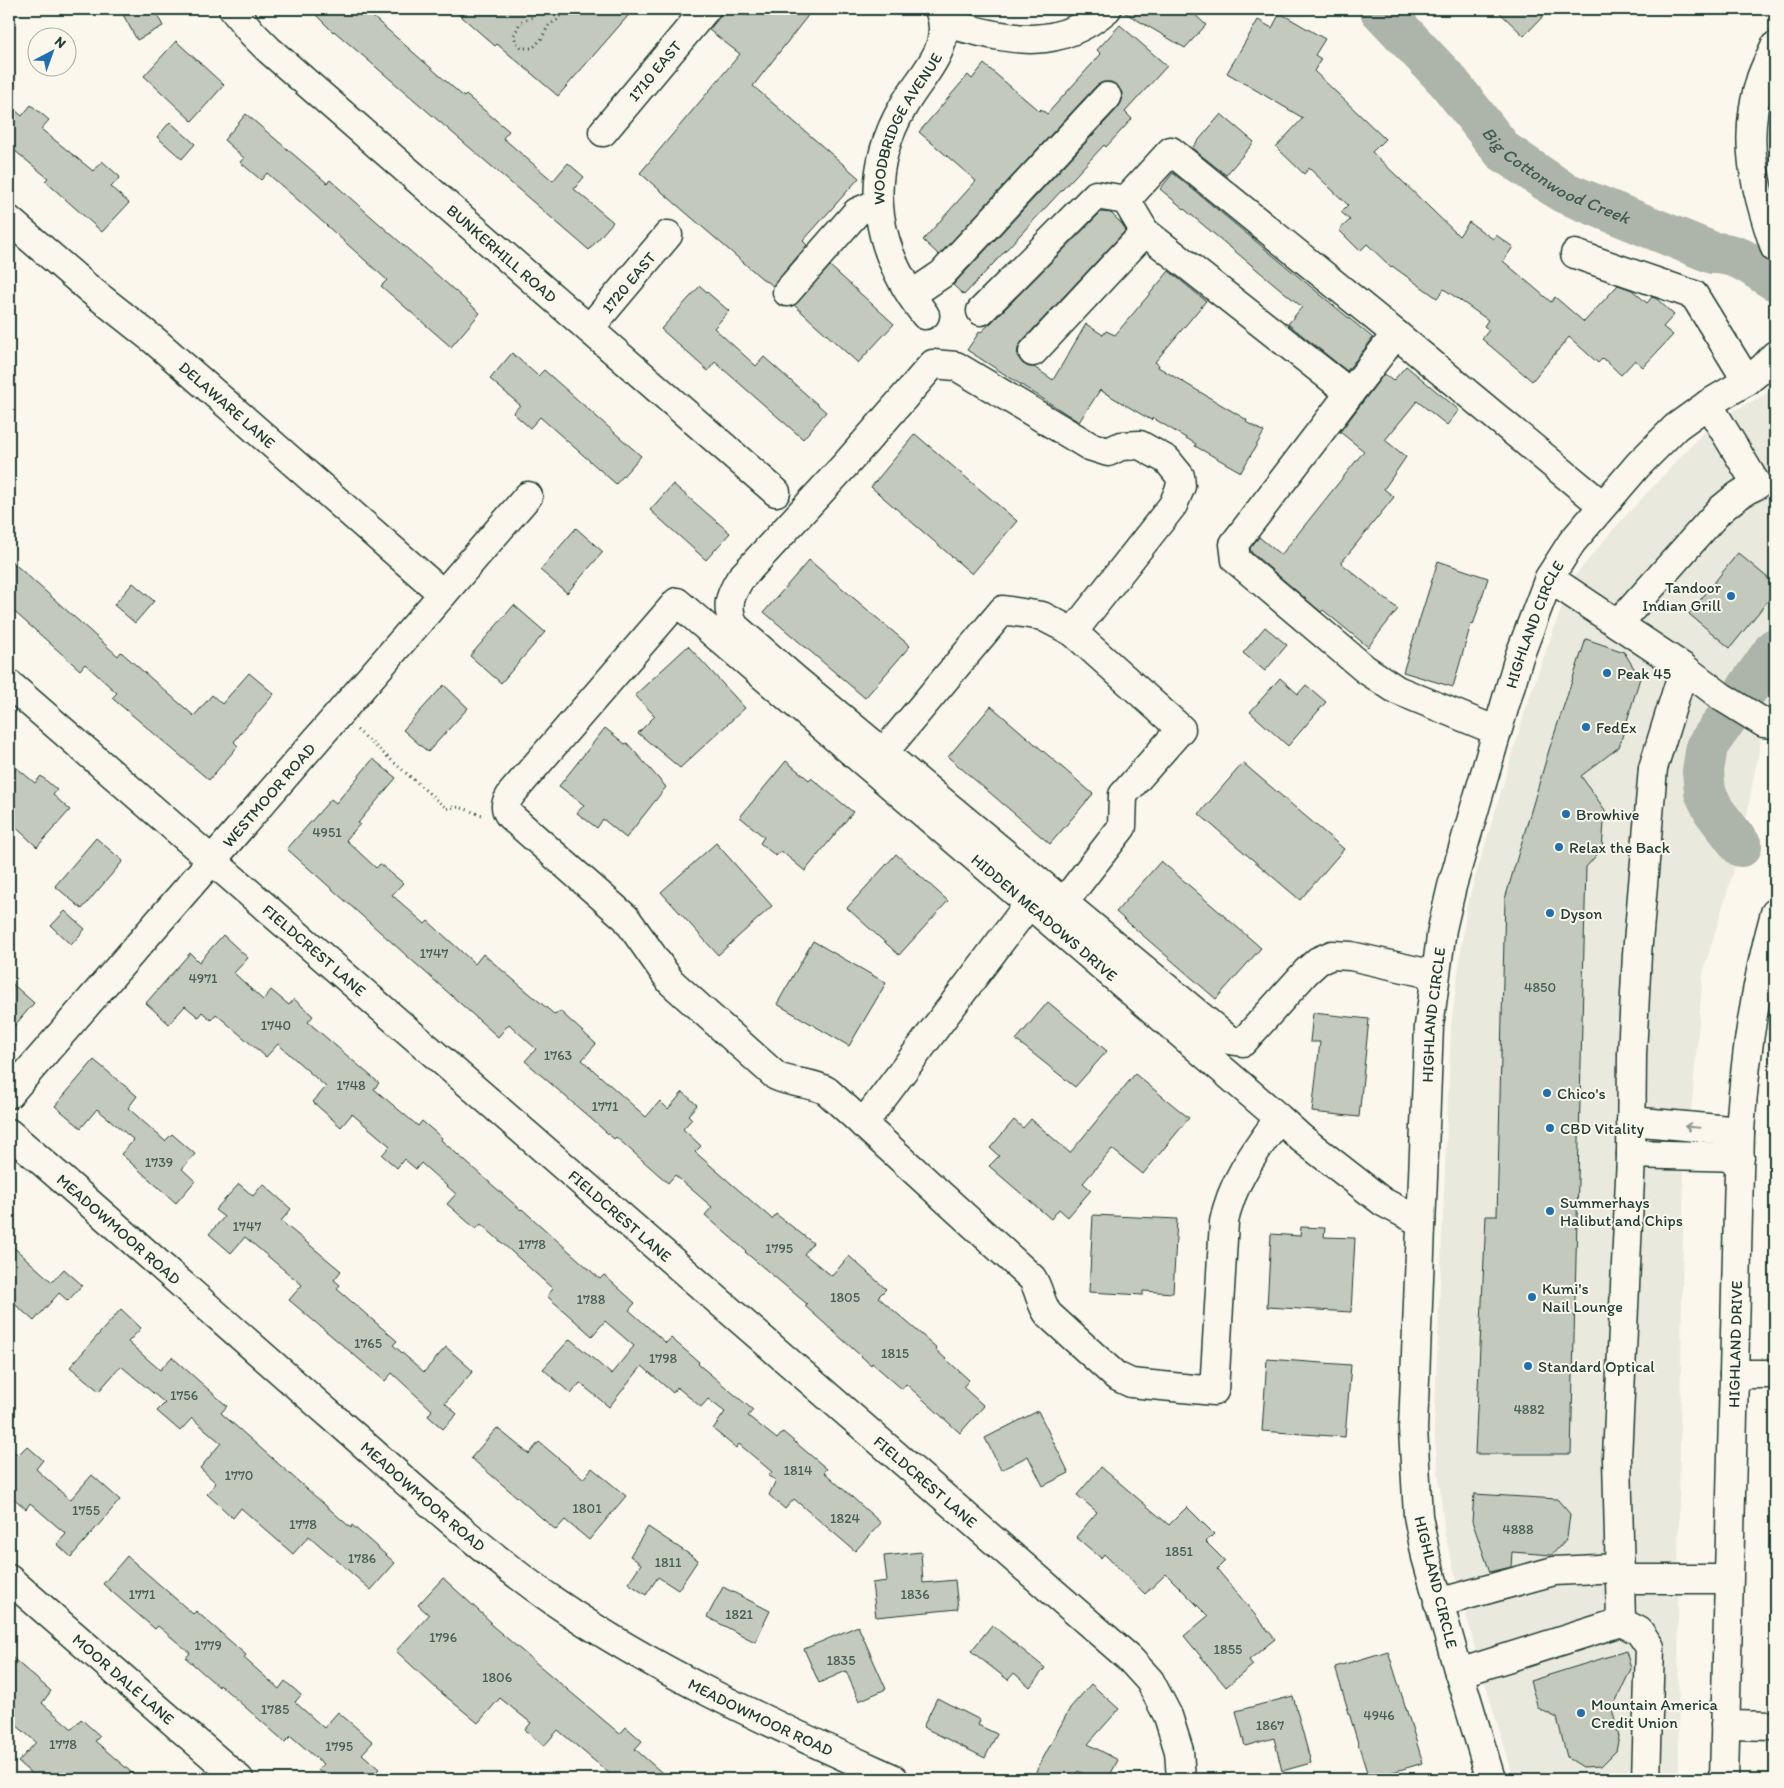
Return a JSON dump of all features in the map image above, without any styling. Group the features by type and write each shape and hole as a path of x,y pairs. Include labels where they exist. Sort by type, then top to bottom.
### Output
{"street":[{"name":"BUNKERHILL ROAD","path":"233,9 268,50 776,492"},
{"name":"1710 EAST","path":"603,132 706,9"},
{"path":"941,16 1007,37 1039,40 1070,32 1096,19 1108,9"},
{"name":"WOODBRIDGE AVENUE","path":"941,16 941,43 938,53 912,91 893,125 882,162 878,202 888,251 902,282 918,305 942,274 1108,97"},
{"path":"1775,46 1762,77 1754,106 1751,143 1755,184 1775,248"},
{"path":"1126,200 1171,150 1602,505"},
{"path":"981,311 1096,195 1126,200 1146,232 1350,393"},
{"path":"787,292 858,212 878,202"},
{"name":"DELAWARE LANE","path":"9,220 88,288 155,341 443,594"},
{"path":"1033,352 1146,232"},
{"name":"1720 EAST","path":"589,329 668,236"},
{"path":"1575,254 1694,295 1746,381"},
{"path":"1396,334 1234,544 1236,560 1366,669 1397,690 1497,731"},
{"name":"HIGHLAND CIRCLE","path":"1491,1779 1458,1673 1426,1557 1418,1516 1412,1429 1427,1055 1435,975 1442,929 1452,886 1519,656 1549,578 1572,542 1602,505 1676,427 1708,404 1746,381 1764,367 1775,354"},
{"path":"1073,632 1173,506 1181,486 1180,476 1167,460 1140,445 1122,446 1108,452 1089,446 956,366 933,364 847,463 740,579 732,593 730,604 730,614 734,626 760,649 1230,1040 1243,1042 1306,972 1318,961 1332,955 1351,956 1435,975"},
{"path":"1618,624 1719,511 1748,488 1766,482 1708,404"},
{"name":"WESTMOOR ROAD","path":"9,1094 528,496"},
{"path":"1549,578 1684,668 1722,697 1770,723"},
{"name":"HIDDEN MEADOWS DRIVE","path":"507,811 505,804 512,793 677,602 1300,1138 1383,1202 1421,1222"},
{"path":"884,752 1003,610 1042,616 1073,632 1181,729 1123,795 1122,827 1064,902"},
{"path":"1621,1622 1618,1458 1631,1154 1637,954 1653,768 1684,668"},
{"name":"FIELDCREST LANE","path":"9,684 1129,1658 1150,1681 1168,1716 1178,1751 1181,1779"},
{"path":"507,811 510,816 626,918 671,982 776,1076 820,1088 863,1124 1032,1278 1044,1308 1049,1315 1116,1376 1131,1383 1214,1390 1224,1222 1228,1203 1234,1187 1259,1145 1279,1118"},
{"path":"863,1124 1028,905"},
{"name":"HIGHLAND DRIVE","path":"1724,1779 1740,1130 1743,1086 1754,1002 1775,913"},
{"path":"1631,1121 1740,1130"},
{"name":"MEADOWMOOR ROAD","path":"9,1133 402,1478 488,1550 554,1601 636,1653 729,1703 894,1779"},
{"path":"1631,1154 1740,1157"},
{"path":"1734,1374 1775,1374"},
{"path":"1438,1602 1554,1570 1728,1578"},
{"name":"MOOR DALE LANE","path":"9,1579 239,1779"},
{"path":"1458,1673 1621,1622 1639,1631 1650,1647 1646,1779"},
{"path":"1725,1725 1775,1726"}],"path":[{"path":"537,9 532,16 520,23 514,35 516,42 522,48 533,48 549,25 557,20 567,9"},
{"path":"354,728 447,809 453,806 464,807 480,815 507,811"}],"shaded area":[{"path":"1775,389 1775,706 1764,723 1741,846 1703,973 1690,1126 1684,1156 1678,1579 1679,1779 1514,1779 1476,1652 1445,1536 1434,1431 1451,1026 1467,905 1529,698 1572,579 1618,524 1713,422"}],"building":[{"path":"120,9 154,9 163,26 137,40"},
{"path":"310,9 364,9 464,97 466,95 509,131 503,138 553,181 568,163 584,177 574,189 613,222 589,250 333,32"},
{"path":"453,9 634,9 558,96 497,44 495,46"},
{"path":"723,9 740,9 749,16 755,9 813,9 753,86 859,178 803,241 807,245 773,286 640,173 740,54 709,30"},
{"path":"1122,9 1189,9 1206,25 1185,48 1122,11"},
{"path":"1496,9 1550,9 1524,36"},
{"path":"1280,13 1325,39 1315,55 1321,59 1314,71 1385,139 1372,152 1459,236 1469,222 1493,239 1496,235 1513,247 1503,261 1551,302 1555,297 1584,322 1618,285 1632,290 1647,303 1652,297 1657,299 1674,315 1663,327 1673,335 1643,367 1635,360 1621,375 1603,358 1598,363 1569,337 1532,381 1482,339 1489,330 1484,326 1488,320 1444,289 1437,298 1391,267 1367,244 1360,251 1339,230 1350,220 1341,212 1348,205 1309,168 1304,174 1276,147 1303,118 1227,73 1258,20 1272,28"},
{"path":"1120,25 1167,66 1125,112 1132,119 1106,147 1104,145 964,295 953,285 1118,108 1122,101 1122,93 1118,86 1111,82 1103,82 1096,86 939,255 923,240 976,181 919,132 968,75 972,79 984,64 1039,111 1041,109 1047,114 1101,54 1097,50"},
{"path":"176,41 224,85 192,121 144,76"},
{"path":"9,105 22,116 31,105 49,120 41,129 93,171 102,161 120,177 111,187 129,203 102,232 45,181 48,178 9,146"},
{"path":"246,114 327,183 330,180 480,313 451,347 381,286 387,280 306,207 267,173 261,180 240,162 244,158 224,140"},
{"path":"1221,114 1254,142 1226,175 1192,148"},
{"path":"170,122 195,144 182,159 157,137"},
{"path":"1173,173 1373,338 1347,371 1288,324 1302,307 1160,189"},
{"path":"1101,212 1111,213 1126,230 1022,341 1018,348 1017,356 1023,364 1034,367 1053,380 1086,324 1103,335 1106,331 1115,335 1169,271 1206,301 1155,362 1159,365 1158,367 1264,432 1241,472 1195,446 1196,444 1153,418 1151,420 1100,390 1079,422 967,350 980,331 992,322"},
{"path":"830,266 894,324 858,363 794,305"},
{"path":"700,286 729,311 714,328 756,366 764,357 826,412 803,439 715,362 708,371 661,329"},
{"path":"512,353 538,376 544,370 641,456 616,484 540,417 530,428 513,413 520,405 490,379"},
{"path":"1406,366 1459,410 1447,425 1417,401 1385,440 1406,457 1384,489 1394,497 1341,563 1398,609 1368,647 1323,610 1321,612 1251,552 1250,548 1259,537 1281,555 1364,451 1340,432 1384,374 1393,381"},
{"path":"915,434 1017,521 972,574 871,487"},
{"path":"673,484 730,533 706,560 650,510"},
{"path":"576,528 603,552 567,593 540,570"},
{"path":"1738,553 1775,584 1775,592 1730,648 1689,614"},
{"path":"9,559 118,656 121,652 194,716 212,695 222,704 249,673 274,694 234,742 238,746 209,780 112,698 117,693 85,664 80,670 9,607"},
{"path":"809,560 910,646 865,698 764,612"},
{"path":"1438,561 1488,578 1473,625 1471,624 1453,687 1403,672"},
{"path":"133,583 154,601 135,623 114,605"},
{"path":"514,605 545,632 501,683 470,656"},
{"path":"1265,627 1287,645 1265,671 1243,653"},
{"path":"1586,639 1624,652 1640,678 1619,747 1581,776 1605,810 1602,849 1586,867 1571,1454 1475,1454 1486,1216 1497,1216 1505,899 1549,750"},
{"path":"688,646 745,708 680,768 638,733 655,716 635,695"},
{"path":"1280,678 1298,694 1306,685 1326,702 1288,746 1250,712"},
{"path":"444,685 468,708 428,752 403,730"},
{"path":"991,706 1093,794 1050,844 948,757"},
{"path":"605,728 625,744 627,743 666,787 626,838 603,819 597,828 577,813 584,805 559,786"},
{"path":"373,759 396,778 346,840 376,868 380,864 403,883 392,895 425,924 428,921 475,964 483,954 555,1015 560,1011 596,1044 582,1060 646,1117 660,1101 668,1109 683,1092 697,1105 688,1115 692,1119 683,1129 701,1146 695,1152 772,1219 776,1214 813,1243 804,1254 832,1276 849,1256 886,1289 878,1297 937,1348 936,1350 969,1380 963,1387 984,1406 960,1433 906,1384 902,1389 872,1363 871,1365 805,1306 807,1304 745,1252 705,1215 712,1207 675,1175 668,1183 616,1137 614,1139 525,1061 536,1049 509,1024 498,1037 287,849 331,799 336,803"},
{"path":"786,761 809,780 811,778 853,812 805,871 781,851 776,856 760,843 764,837 740,817"},
{"path":"1243,763 1344,849 1300,900 1199,814"},
{"path":"17,768 35,783 41,776 57,790 53,795 70,810 37,847 9,821 9,778"},
{"path":"96,838 123,861 82,909 55,886"},
{"path":"716,843 772,906 718,955 661,892"},
{"path":"896,854 948,901 899,955 847,908"},
{"path":"1161,861 1261,948 1216,999 1116,912"},
{"path":"65,911 85,929 71,945 51,926"},
{"path":"223,935 248,958 234,973 263,1000 271,990 289,1005 294,999 313,1016 308,1022 379,1083 374,1089 418,1126 422,1121 442,1138 441,1140 600,1279 604,1275 635,1303 629,1310 666,1343 671,1338 699,1362 698,1364 753,1410 748,1416 777,1439 783,1432 827,1469 824,1472 881,1523 855,1551 794,1499 785,1509 769,1495 776,1480 768,1476 772,1472 739,1444 736,1448 713,1429 725,1412 708,1399 701,1407 677,1387 673,1393 642,1366 609,1407 580,1383 571,1394 543,1369 570,1339 611,1374 634,1346 605,1321 592,1336 547,1296 553,1289 481,1224 476,1229 447,1204 456,1194 421,1163 416,1169 404,1159 397,1168 382,1155 390,1146 352,1114 341,1127 313,1102 326,1087 278,1044 266,1057 216,1014 211,1020 202,1012 198,1017 185,1006 169,1024 146,1003 190,953 199,962"},
{"path":"813,941 886,983 849,1046 777,1004"},
{"path":"9,981 34,1003 9,1032"},
{"path":"1048,1002 1107,1051 1075,1087 1016,1040"},
{"path":"1313,1013 1369,1019 1359,1117 1312,1112 1320,1042 1310,1042"},
{"path":"94,1060 137,1096 128,1108 165,1141 172,1134 195,1154 182,1169 195,1181 176,1203 121,1154 134,1140 97,1109 81,1128 55,1106"},
{"path":"1135,1074 1189,1118 1143,1174 1112,1149 1083,1183 1091,1190 1068,1217 1059,1209 1051,1219 989,1166 999,1156 990,1148 1014,1120 1023,1128 1031,1119 1070,1153"},
{"path":"239,1184 253,1196 263,1184 291,1209 281,1221 341,1271 334,1280 340,1285 337,1289 397,1341 393,1345 424,1372 446,1347 473,1371 445,1403 457,1414 443,1429 428,1416 432,1410 392,1373 385,1381 289,1300 302,1285 245,1237 231,1253 209,1234 224,1217 215,1210"},
{"path":"1093,1215 1177,1219 1173,1293 1143,1291 1143,1295 1089,1292"},
{"path":"1301,1227 1325,1228 1324,1237 1355,1238 1351,1312 1267,1307 1271,1234 1300,1236"},
{"path":"9,1243 52,1282 64,1269 82,1285 68,1301 59,1293 34,1321 9,1299"},
{"path":"121,1309 141,1328 128,1342 160,1370 172,1357 227,1406 221,1413 351,1528 352,1525 395,1563 371,1590 309,1536 293,1554 241,1508 233,1518 207,1494 216,1483 200,1468 221,1443 192,1418 180,1431 157,1411 165,1403 121,1366 99,1391 70,1367"},
{"path":"1267,1359 1351,1365 1345,1437 1262,1431"},
{"path":"1038,1411 1069,1473 1043,1486 1028,1456 1001,1470 985,1438"},
{"path":"497,1428 529,1454 539,1442 583,1479 592,1468 626,1496 589,1540 565,1520 556,1530 471,1458"},
{"path":"27,1446 43,1460 36,1469 70,1500 92,1475 120,1500 71,1557 57,1544 66,1534 30,1503 26,1509 9,1494 9,1447 18,1455"},
{"path":"1101,1467 1169,1525 1187,1507 1214,1534 1206,1542 1225,1561 1217,1569 1275,1639 1249,1660 1253,1665 1226,1687 1184,1636 1208,1616 1166,1574 1145,1594 1104,1554 1101,1558 1076,1537 1097,1512 1077,1495"},
{"path":"1474,1494 1557,1499 1570,1514 1567,1538 1552,1555 1512,1552 1511,1567 1490,1572 1472,1521"},
{"path":"648,1527 698,1560 678,1590 658,1577 646,1595 628,1583 641,1564 630,1556"},
{"path":"921,1552 923,1583 955,1580 958,1609 876,1617 872,1583 887,1581 884,1556"},
{"path":"127,1556 193,1614 196,1611 246,1655 244,1658 279,1689 285,1681 301,1695 295,1702 324,1728 338,1712 373,1742 362,1754 379,1769 369,1779 328,1779 318,1770 323,1764 291,1736 285,1742 220,1685 219,1687 186,1658 190,1653 158,1626 155,1629 103,1584"},
{"path":"443,1578 491,1622 489,1623 620,1734 626,1727 642,1741 635,1749 669,1779 616,1779 558,1730 544,1746 525,1730 531,1723 500,1698 478,1723 438,1690 396,1651 429,1615 418,1605"},
{"path":"723,1587 770,1611 755,1642 707,1617"},
{"path":"992,1625 1045,1668 1030,1687 1014,1673 1008,1680 971,1651"},
{"path":"858,1626 886,1689 859,1701 846,1671 819,1683 804,1649"},
{"path":"1388,1651 1423,1763 1369,1779 1335,1667"},
{"name":"Mountain America Credit Union","path":"1626,1651 1631,1669 1612,1709 1619,1737 1616,1751 1601,1766 1583,1767 1567,1757 1557,1718 1538,1708 1530,1681"},
{"path":"9,1655 51,1691 42,1703 72,1729 81,1719 100,1736 95,1741 139,1779 38,1779 18,1762 36,1742 9,1719"},
{"path":"1091,1684 1119,1709 1088,1744 1118,1760 1108,1779 1094,1779 1078,1771 1073,1779 1032,1779 1070,1708"},
{"path":"1293,1696 1311,1763 1282,1771 1274,1738 1245,1746 1236,1711"},
{"path":"937,1698 980,1720 978,1725 997,1734 985,1758 923,1727"}],"waterway":[{"name":"Big Cottonwood Creek","path":"1380,9 1448,81 1503,151 1563,192 1713,253 1739,258 1775,280"},
{"name":"Big Cottonwood Creek","path":"1741,846 1714,811 1705,792 1703,771 1707,746 1775,649"}],"place":[{"name":"Tandoor Indian Grill","path":"1731,596"},
{"name":"Peak 45","path":"1607,673"},
{"name":"FedEx","path":"1586,727"},
{"name":"Browhive","path":"1566,814"},
{"name":"Relax the Back","path":"1559,847"},
{"name":"Dyson","path":"1550,913"},
{"name":"Chico's","path":"1547,1093"},
{"name":"CBD Vitality","path":"1550,1128"},
{"name":"Summerhays Halibut and Chips","path":"1550,1211"},
{"name":"Kumi's Nail Lounge","path":"1532,1297"},
{"name":"Standard Optical","path":"1528,1366"},
{"name":"Mountain America Credit Union","path":"1581,1713"}]}
